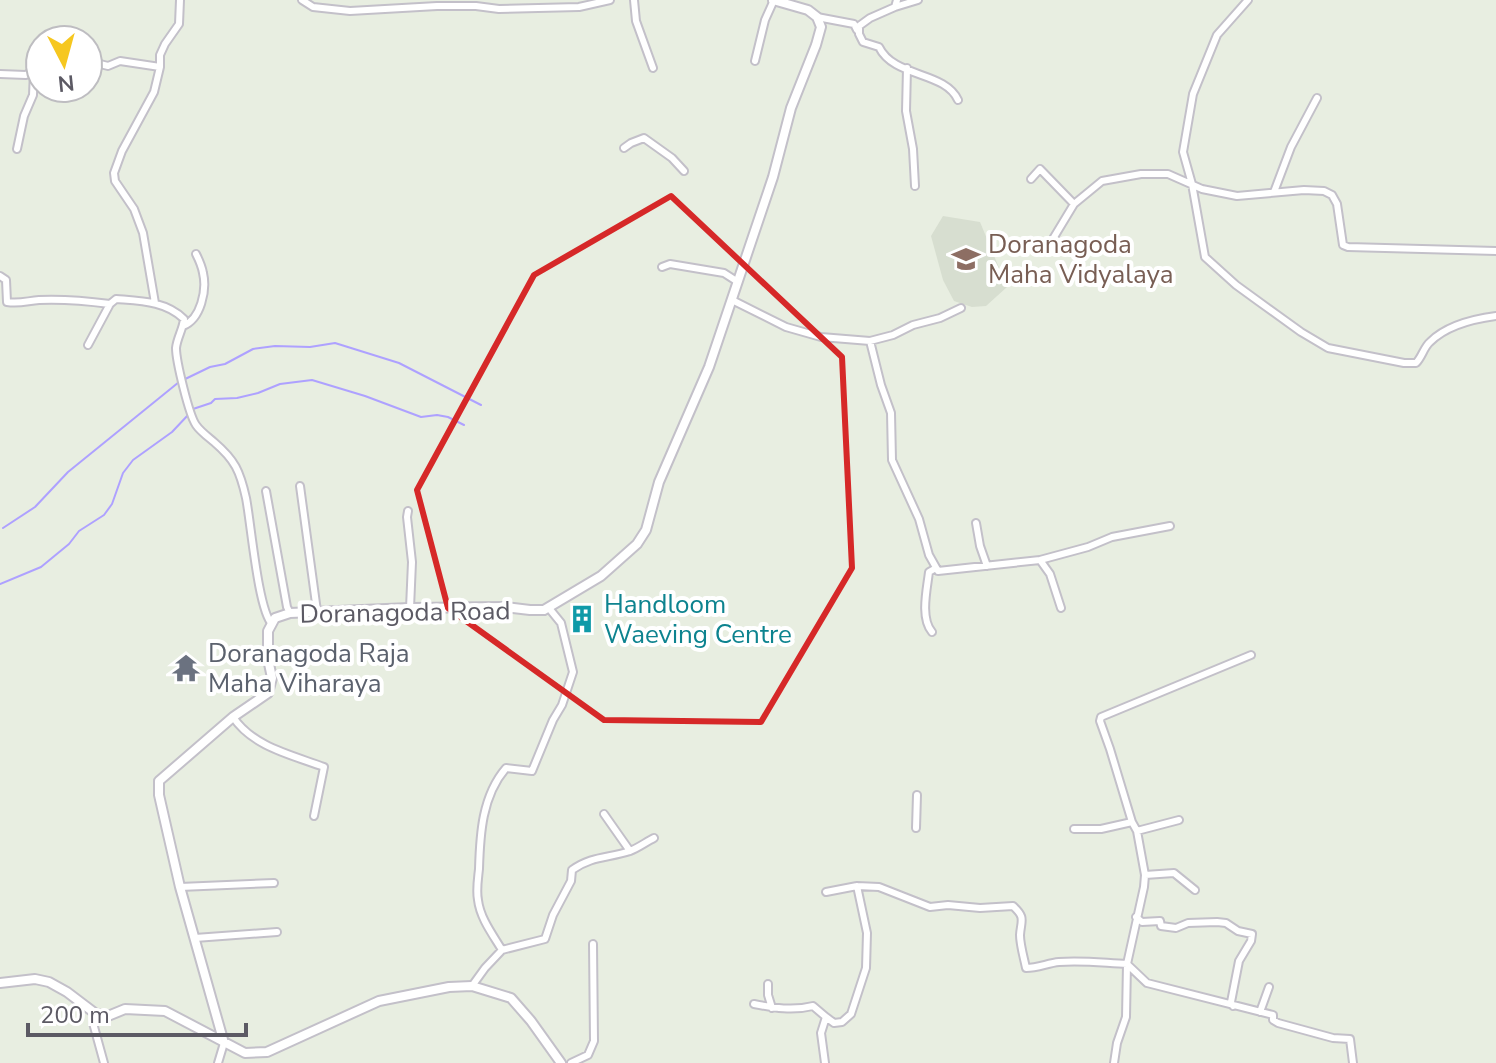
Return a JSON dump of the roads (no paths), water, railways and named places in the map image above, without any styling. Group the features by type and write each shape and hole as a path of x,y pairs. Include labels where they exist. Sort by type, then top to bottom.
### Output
{"street":[{"path":"155,303 143,233 132,205 115,181 114,173 122,151 154,92 160,55 179,24 180,0"},
{"path":"302,0 313,7 350,11 437,6 499,9 579,7 610,0"},
{"path":"634,0 636,21 653,68"},
{"path":"755,61 773,0 808,10 817,17 854,24 863,42 879,47 898,66 941,84 956,94 958,100"},
{"path":"859,34 859,26 896,3 918,0"},
{"path":"1248,0 1217,35 1193,94 1183,152 1205,257 1283,320 1328,348 1416,363 1428,343 1448,329 1475,319 1496,316"},
{"name":"Doranagoda Road","path":"224,1043 180,887 159,795 159,781 233,717 268,693 272,678 268,631 275,618 290,613 317,611 410,608 505,607 544,610 601,576 637,544 646,530 659,482 709,367 732,300 773,177 791,108 816,45 821,27 817,17"},
{"path":"104,65 120,61 160,67"},
{"path":"907,68 906,111 913,149 915,186"},
{"path":"0,74 24,75"},
{"path":"1274,192 1291,147 1317,98"},
{"path":"17,149 29,104"},
{"path":"624,148 644,138 684,171"},
{"path":"1031,179 1040,169 1074,204"},
{"path":"1045,252 1074,204 1102,181 1141,174 1168,174 1210,192 1237,196 1324,191 1332,195 1337,204 1343,245 1348,247 1496,251"},
{"path":"183,326 189,324 201,308 204,276 196,254"},
{"path":"662,267 670,264 724,273 738,282"},
{"path":"0,276 6,280 7,302 66,300 110,304"},
{"path":"88,345 110,304 116,299 155,303 176,310 184,319 176,345 190,411 196,426 234,461 246,497 262,598 272,624"},
{"path":"732,300 786,327 821,337 870,341 961,308"},
{"path":"870,341 891,413 892,460 938,571 1040,560 1112,537 1170,526"},
{"path":"300,486 317,611"},
{"path":"266,491 290,613"},
{"path":"408,511 412,562 410,608"},
{"path":"976,523 987,566"},
{"path":"1040,560 1050,574 1061,608"},
{"path":"932,632 927,626 926,603 929,572 936,568"},
{"path":"502,950 484,919 478,900 480,828 491,794 506,768 532,771 562,705 573,672 561,623 548,607"},
{"path":"1114,1063 1126,1017 1127,964 1145,875 1137,831 1101,717 1251,655"},
{"path":"233,717 241,728 263,744 324,767 314,816"},
{"path":"916,828 917,795"},
{"path":"604,814 630,851"},
{"path":"1137,831 1179,820"},
{"path":"1074,829 1101,829 1132,822"},
{"path":"472,986 502,950 545,939 553,915 571,881 572,870 578,865 604,855 630,851 654,838"},
{"path":"1145,875 1174,873 1195,890"},
{"path":"180,887 274,883"},
{"path":"754,1004 801,1009 813,1006 834,1023 842,1022 851,1014 866,968 867,933 857,886"},
{"path":"826,892 857,886 879,887 930,907 1013,906 1021,913 1023,925 1020,935 1026,968 1039,968 1056,962 1127,964 1147,983 1273,1015 1273,1020 1278,1023 1333,1038 1350,1039 1353,1063"},
{"path":"1136,917 1142,922 1160,921 1161,926 1176,928 1188,923 1226,923 1238,931 1252,934 1239,961 1231,1002 1233,1006"},
{"path":"195,938 277,932"},
{"path":"571,1063 588,1055 594,1041 593,944"},
{"path":"0,983 35,979 49,982 96,1014 108,1016 125,1009 165,1011 245,1053 267,1052 379,1001 449,987 472,986 511,998 561,1063"},
{"path":"768,984 772,1008"},
{"path":"1260,1012 1269,987"},
{"path":"96,1014 93,1023 104,1063"},
{"path":"825,1063 821,1033 826,1017"},
{"path":"218,1063 224,1043"}],"waterway":[{"path":"3,528 35,507 68,472 179,382 253,349 335,343 399,363 481,405"},
{"path":"193,409 215,399 237,398 280,384 312,380 421,417 448,417 464,425"},
{"path":"0,584 41,567 69,544 79,531 104,515 112,504 123,473 133,460 172,432 189,414"}],"place":[{"name":"Doranagoda Maha Vidyalaya","path":"966,259"},
{"name":"Handloom Waeving Centre","path":"582,619"},
{"name":"Doranagoda Raja Maha Viharaya","path":"186,668"}]}
